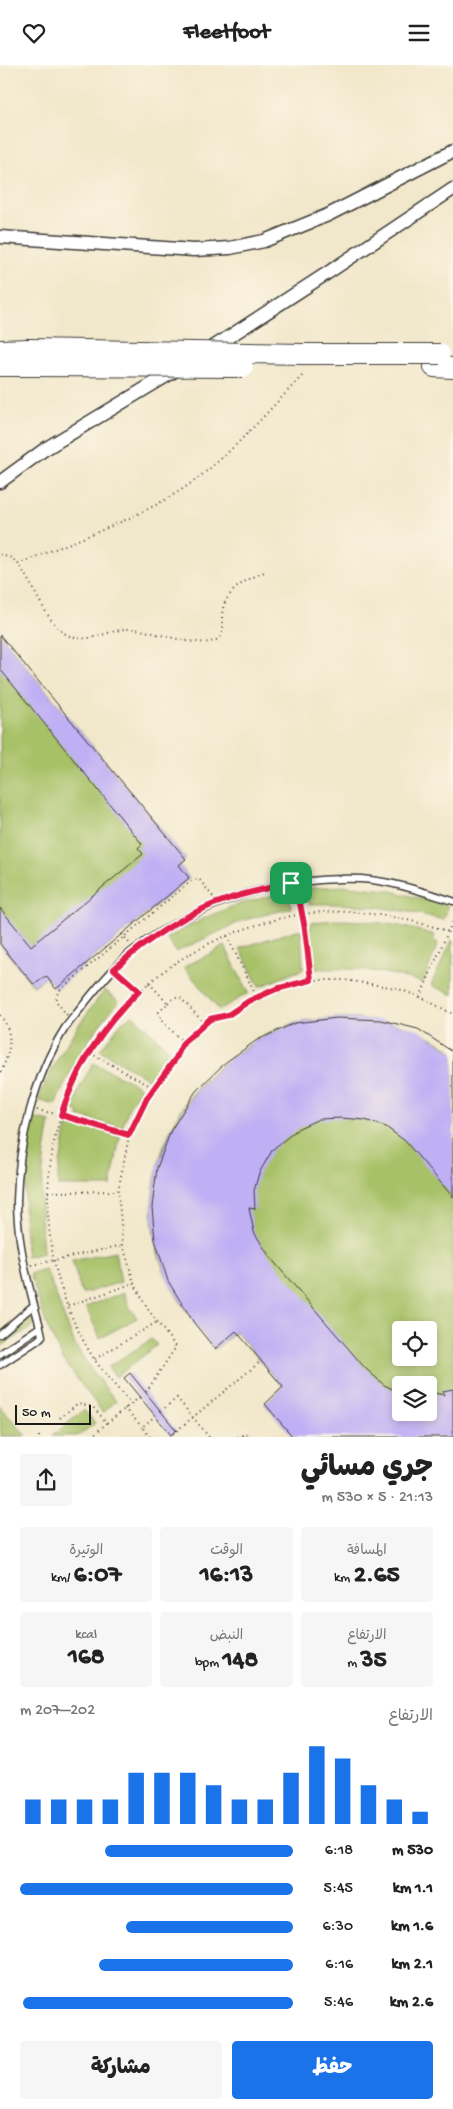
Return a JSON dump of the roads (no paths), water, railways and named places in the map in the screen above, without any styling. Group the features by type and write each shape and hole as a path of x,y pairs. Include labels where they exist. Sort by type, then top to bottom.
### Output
{"highway":[{"path":"0,350 30,357 302,355 445,361"},
{"path":"0,366 30,357"}],"street":[{"path":"0,237 194,250 230,248 264,241 328,215 453,151"},
{"path":"0,482 45,449 158,382 329,272 453,189"}],"lane":[{"path":"0,1365 42,1337 25,1267 17,1201 21,1157 31,1109 44,1069 65,1028 114,969 135,950 185,919 218,903 255,891 320,880 363,879 415,889 453,901"},
{"path":"0,1334 34,1305"},
{"path":"0,1354 40,1327"}]}
